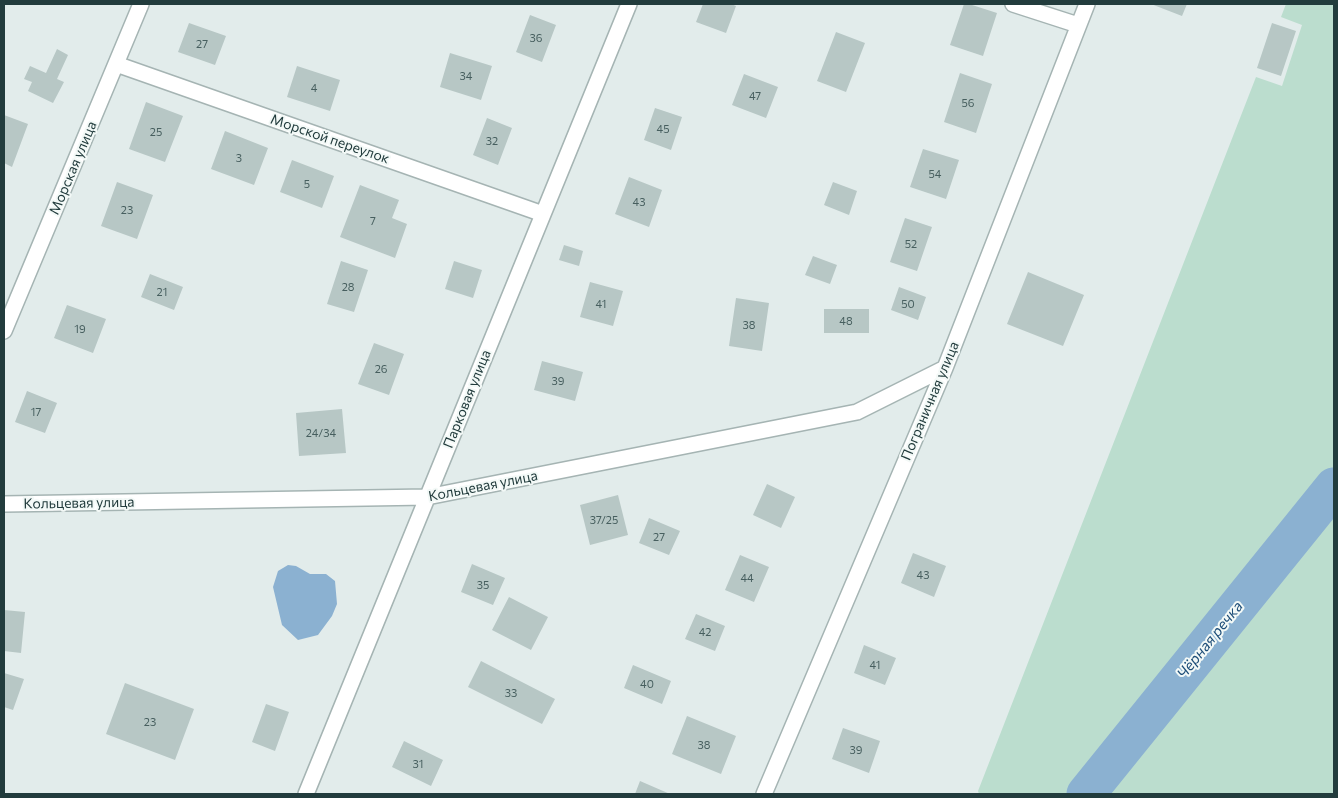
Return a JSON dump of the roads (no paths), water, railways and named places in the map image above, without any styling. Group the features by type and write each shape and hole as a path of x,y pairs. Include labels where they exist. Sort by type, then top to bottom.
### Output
{"street":[{"name":"Морская улица","path":"4,331 141,4"},
{"name":"Парковая улица","path":"306,794 630,4"},
{"path":"1014,4 1078,25"},
{"name":"Пограничная улица","path":"764,794 945,368 1087,4"},
{"name":"Морской переулок","path":"116,64 543,214"},
{"name":"Кольцевая улица","path":"4,504 427,497 857,412 945,368"}],"water":[{"path":"288,565 296,566 310,574 326,574 335,581 337,604 332,616 318,635 298,640 282,625 273,587 278,571"}],"waterway":[{"name":"Чёрная речка","path":"1086,794 1334,487"}]}
